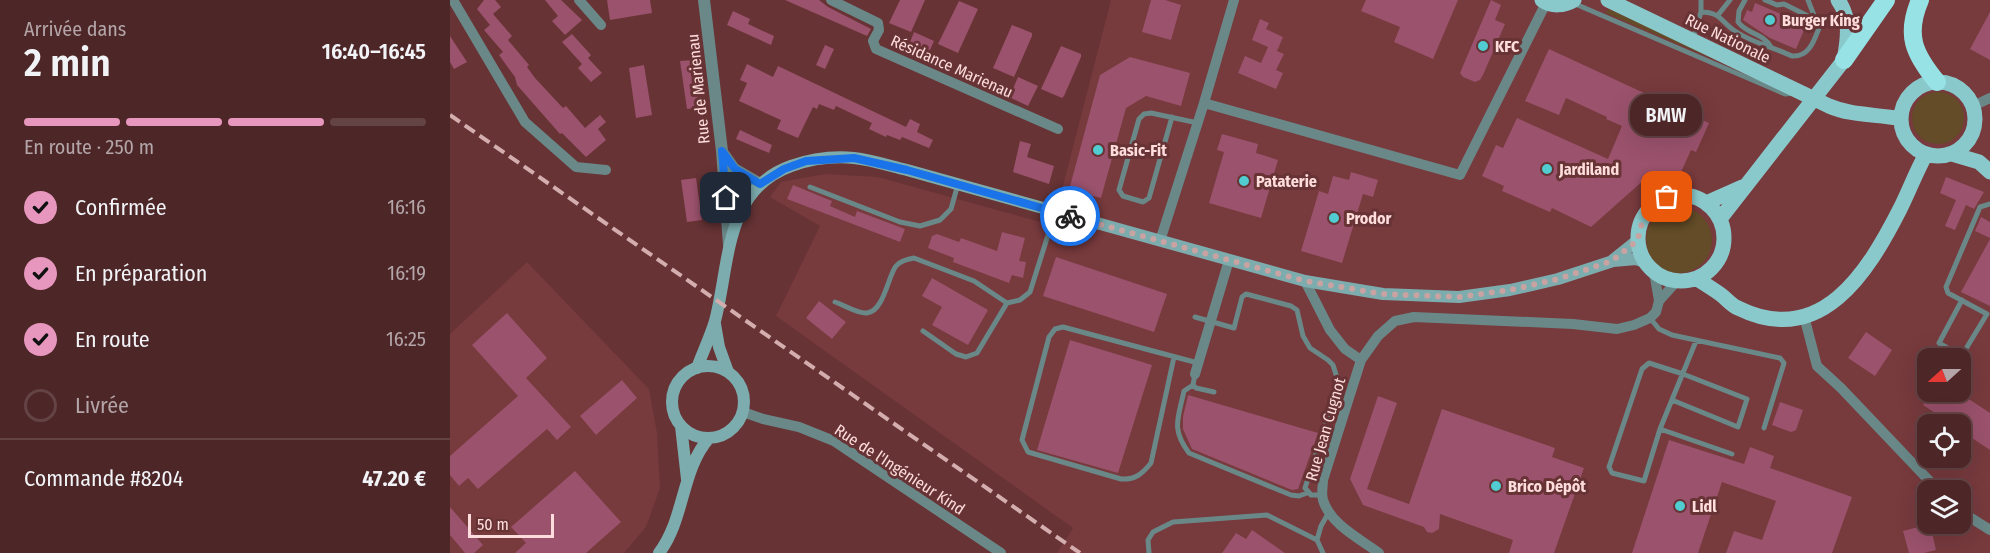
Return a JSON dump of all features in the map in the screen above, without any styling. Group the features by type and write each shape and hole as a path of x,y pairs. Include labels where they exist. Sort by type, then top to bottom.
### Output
{"highway":[{"path":"1844,60 1886,0"},
{"path":"1920,0 1911,30 1914,48 1937,82"}],"main road":[{"name":"Rue Nationale","path":"1608,0 1829,106 1858,114 1881,115 1901,120"},
{"path":"1720,219 1844,60 1849,36 1844,8 1838,0"},
{"path":"1544,2 1564,5 1573,1"},
{"path":"1973,132 1961,149 1952,154 1943,156 1926,154 1905,137 1901,120 1902,108 1915,89 1926,84 1948,83 1959,88 1968,96 1973,106 1975,115 1973,132 1984,167"},
{"path":"1697,279 1722,295 1729,303 1766,318 1790,319 1820,311 1857,281 1872,260 1926,154"},
{"path":"1952,154 1984,167"},
{"path":"697,368 715,320 729,246 741,211 760,184 784,169 806,161 854,158 958,184 1305,281 1383,294 1459,297 1510,290 1558,279 1612,261 1636,259 1665,278 1677,281 1697,279 1715,266 1724,243 1724,231 1720,219 1706,203 1694,197 1680,195 1667,197 1655,204 1646,214 1640,227 1638,240 1650,267"},
{"path":"1706,203 1745,186"},
{"path":"1612,261 1638,240"},
{"path":"1715,266 1722,295"},
{"path":"715,320 718,347 728,372"},
{"path":"718,367 728,372 742,389 743,412 738,422 730,431 720,436 709,438 689,433 675,416 672,404 679,382 687,373 697,368 718,367"},
{"path":"681,426 687,483"},
{"path":"659,553 669,540 687,483 701,448 709,438"}],"street":[{"path":"453,0 525,122 576,167 606,170"},
{"path":"579,0 601,25"},
{"name":"Rue de Marienau","path":"704,0 722,151 729,246"},
{"name":"Résidance Marienau","path":"831,0 878,23 879,30 873,41 876,49 1058,129"},
{"path":"1160,241 1234,0"},
{"path":"1204,103 1460,175 1531,34 1544,2"},
{"path":"1973,106 1990,98"},
{"path":"722,151 735,169 760,184"},
{"path":"1196,374 1228,260"},
{"path":"1650,267 1659,301"},
{"path":"1305,281 1330,330 1345,349 1361,360"},
{"path":"1650,318 1656,312 1659,301 1677,281"},
{"name":"Rue Jean Cugnot","path":"1379,553 1332,517 1322,495 1323,480 1361,360 1378,336 1395,321 1414,316 1573,324 1617,329 1634,326 1650,318"},
{"path":"1804,316 1817,366 1928,480"},
{"name":"Rue de l'Ingénieur Kind","path":"743,412 799,427 834,441 1001,553"},
{"path":"1971,518 1990,530"}],"lane":[{"path":"1693,40 1701,12 1701,0"},
{"path":"1718,15 1730,0"},
{"path":"1745,0 1739,11 1738,22 1745,30 1766,38 1771,47"},
{"path":"1765,0 1777,5 1782,2 1816,20"},
{"path":"1701,12 1712,12 1739,34 1792,56 1804,54 1812,45 1820,28 1808,0"},
{"path":"1573,1 1785,94 1801,92"},
{"path":"1172,117 1149,198 1143,202 1123,196 1119,190 1139,119 1144,114 1151,112 1198,123"},
{"path":"810,187 900,222 920,226 940,220 951,209 958,184"},
{"path":"1962,300 1939,343 1954,352 1964,352 1987,314 1962,300 1948,293 1946,287 1980,207 1990,204"},
{"path":"923,331 956,354 966,357 977,353 1007,303 1020,300 1030,292 1056,212"},
{"path":"835,302 864,314 870,312 884,297 897,265 914,258 974,281 1007,303"},
{"path":"1195,317 1234,328 1242,297 1246,294 1291,306 1297,310 1299,323 1307,342 1317,354 1333,365 1339,384 1305,488 1307,493"},
{"path":"1650,318 1659,328 1672,335 1780,358 1784,363 1764,428"},
{"path":"1174,357 1150,463 1142,474 1131,479 1121,479 1028,452 1023,445 1022,440 1048,337 1055,329 1063,327 1174,357 1196,374"},
{"path":"1672,400 1738,427 1747,399 1683,374 1649,363 1642,369 1609,467 1612,473 1644,481 1660,429 1672,400 1683,374 1696,341"},
{"path":"1196,374 1196,388 1214,392"},
{"path":"1196,374 1184,391 1177,429 1180,440 1189,453 1291,495 1299,496 1307,493 1322,495"},
{"path":"1328,417 1342,422"},
{"path":"1660,429 1732,454"},
{"path":"1317,540 1321,526 1329,512"},
{"path":"1149,553 1148,540 1153,532 1173,522 1267,515 1317,540 1323,553"}],"shaded area":[{"path":"1111,0 1990,0 1990,553 1057,553 1073,528 776,316 820,226 770,197 781,182 825,174 878,177 1048,224 1059,201"},
{"path":"1608,9 1724,59 1723,63 1606,13"},
{"path":"1933,92 1943,92 1952,96 1960,104 1964,118 1960,132 1952,140 1943,144 1933,144 1924,140 1916,132 1912,123 1912,113 1916,104 1924,96"},
{"path":"1685,207 1703,216 1710,227 1712,240 1710,253 1703,264 1692,271 1673,273 1655,264 1648,253 1646,234 1655,216 1666,209"},
{"path":"527,262 649,389 657,433 660,488 646,527 624,553 450,553 450,334"}],"building":[{"path":"484,0 495,0 501,7 493,14 512,36 508,40 529,65 527,67 535,78 563,108 566,106 585,128 600,115 606,122 598,129 606,140 586,157 562,133 560,134 517,85 515,77 499,55 503,52 484,30 490,25 477,9"},
{"path":"545,0 561,0 582,20 565,35 552,21 558,16"},
{"path":"607,0 650,0 652,13 610,20"},
{"path":"785,0 819,0 871,29 867,36"},
{"path":"900,0 925,0 911,32 889,23"},
{"path":"1151,0 1165,0 1181,5 1171,40 1142,32"},
{"path":"1366,0 1458,0 1433,59 1394,42 1400,27 1361,11"},
{"name":"KFC","path":"1491,0 1501,5 1495,20 1505,24 1483,75 1475,82 1463,77 1460,73"},
{"path":"959,1 978,9 958,53 938,44"},
{"path":"1755,3 1793,19 1791,24 1804,30 1796,49 1770,38 1743,20 1747,10 1752,12"},
{"path":"733,11 750,19 748,24 774,36 771,45 727,25"},
{"path":"1990,12 1990,60 1970,49"},
{"path":"1260,19 1269,23 1266,29 1283,37 1277,51 1284,54 1276,70 1283,73 1276,89 1238,73 1245,56 1261,63 1268,47 1252,40"},
{"path":"1012,25 1032,33 1014,77 993,68"},
{"path":"914,32 934,41 925,61 907,54"},
{"path":"572,34 591,55 588,58 602,73 591,82 578,68 582,64 562,42"},
{"path":"450,36 467,62 454,69 450,62"},
{"path":"825,45 834,49 825,69 816,65"},
{"path":"1061,46 1081,54 1062,98 1041,89"},
{"path":"1549,49 1709,123 1696,152 1691,150 1677,181 1654,171 1591,227 1552,208 1550,212 1502,191 1504,186 1482,176 1496,145 1503,148 1517,118 1608,159 1622,126 1566,98 1559,115 1525,101"},
{"path":"1130,57 1190,73 1181,106 1146,96 1126,108 1101,198 1069,190 1100,75"},
{"path":"695,60 701,107 687,109 680,61"},
{"path":"747,64 773,77 778,66 906,127 910,119 920,124 917,132 933,140 929,148 902,137 900,140 887,135 886,137 869,129 872,123 836,106 834,110 819,104 817,109 813,107 798,138 777,129 781,120 739,101 747,83 740,80"},
{"path":"644,65 652,115 636,118 629,68"},
{"path":"1018,77 1038,86 1028,106 1011,98"},
{"path":"740,130 772,145 769,153 736,139"},
{"name":"Pataterie","path":"1222,134 1258,144 1256,153 1278,160 1261,218 1209,203 1224,152 1217,150"},
{"path":"1020,141 1031,144 1027,157 1054,166 1049,184 1013,172"},
{"path":"1351,172 1378,180 1373,197 1363,194 1342,263 1301,251 1319,191 1328,194 1333,176 1349,180"},
{"path":"1946,177 1984,192 1974,209 1966,205 1955,230 1945,226 1956,200 1940,193"},
{"path":"696,178 702,220 687,222 681,180"},
{"path":"793,185 832,201 830,206 855,217 857,211 905,229 900,242 787,199"},
{"path":"1981,217 1990,222 1990,238 1975,231"},
{"path":"1002,232 1025,238 1019,261 1026,262 1023,278 1012,275 1009,283 953,262 954,258 928,248 932,236 937,234 959,242 961,238 997,251"},
{"path":"1990,239 1990,306 1961,292"},
{"path":"1056,257 1167,294 1154,332 1043,296"},
{"path":"932,278 988,310 968,345 932,325 942,307 922,296"},
{"path":"819,301 846,322 832,339 806,318"},
{"path":"507,313 547,358 526,378 571,427 557,440 547,429 478,489 468,478 459,486 450,475 450,456 518,396 472,345"},
{"path":"1866,332 1892,350 1875,376 1848,358"},
{"path":"1070,340 1152,365 1118,473 1037,450"},
{"path":"622,380 637,398 596,435 580,416"},
{"path":"1188,395 1318,433 1298,489 1292,490 1192,449 1183,429"},
{"name":"Brico Dépôt","path":"1378,396 1397,403 1367,489 1409,504 1442,409 1555,448 1552,457 1584,468 1554,553 1509,553 1513,540 1440,514 1439,529 1432,533 1427,532 1424,527 1363,505 1350,479"},
{"path":"1971,401 1990,413 1990,450 1971,437 1971,414 1937,414 1923,405 1925,402"},
{"path":"1780,402 1803,410 1796,430 1791,432 1772,425"},
{"path":"1669,440 1744,464 1750,447 1774,456 1770,468 1852,497 1832,553 1726,553 1734,531 1762,540 1776,501 1722,482 1698,553 1632,553"},
{"path":"575,471 621,522 586,553 515,553 526,543 511,527"},
{"path":"450,507 483,545 474,553 465,553 450,535"},
{"path":"1917,527 1917,534 1932,534 1936,550 1909,553 1903,531"},
{"path":"1252,530 1285,553 1222,553 1236,533 1246,539"}],"railway":[{"path":"450,115 1080,553"}],"way so far":[{"path":"1070,216 1305,281 1383,294 1459,297 1510,290 1558,279 1612,261 1638,240 1640,227 1646,214 1655,204 1667,197"}],"place":[{"name":"Burger King","path":"1770,20"},
{"name":"KFC","path":"1483,46"},
{"name":"Basic-Fit","path":"1098,150"},
{"name":"Jardiland","path":"1547,169"},
{"name":"Pataterie","path":"1244,181"},
{"name":"BMW","path":"1667,197"},
{"name":"Prodor","path":"1334,218"},
{"name":"Brico Dépôt","path":"1496,486"},
{"name":"Lidl","path":"1680,506"}],"route":[{"path":"726,198 722,151 735,169 760,184 784,169 806,161 825,158 854,158 907,170 1070,216"}]}
